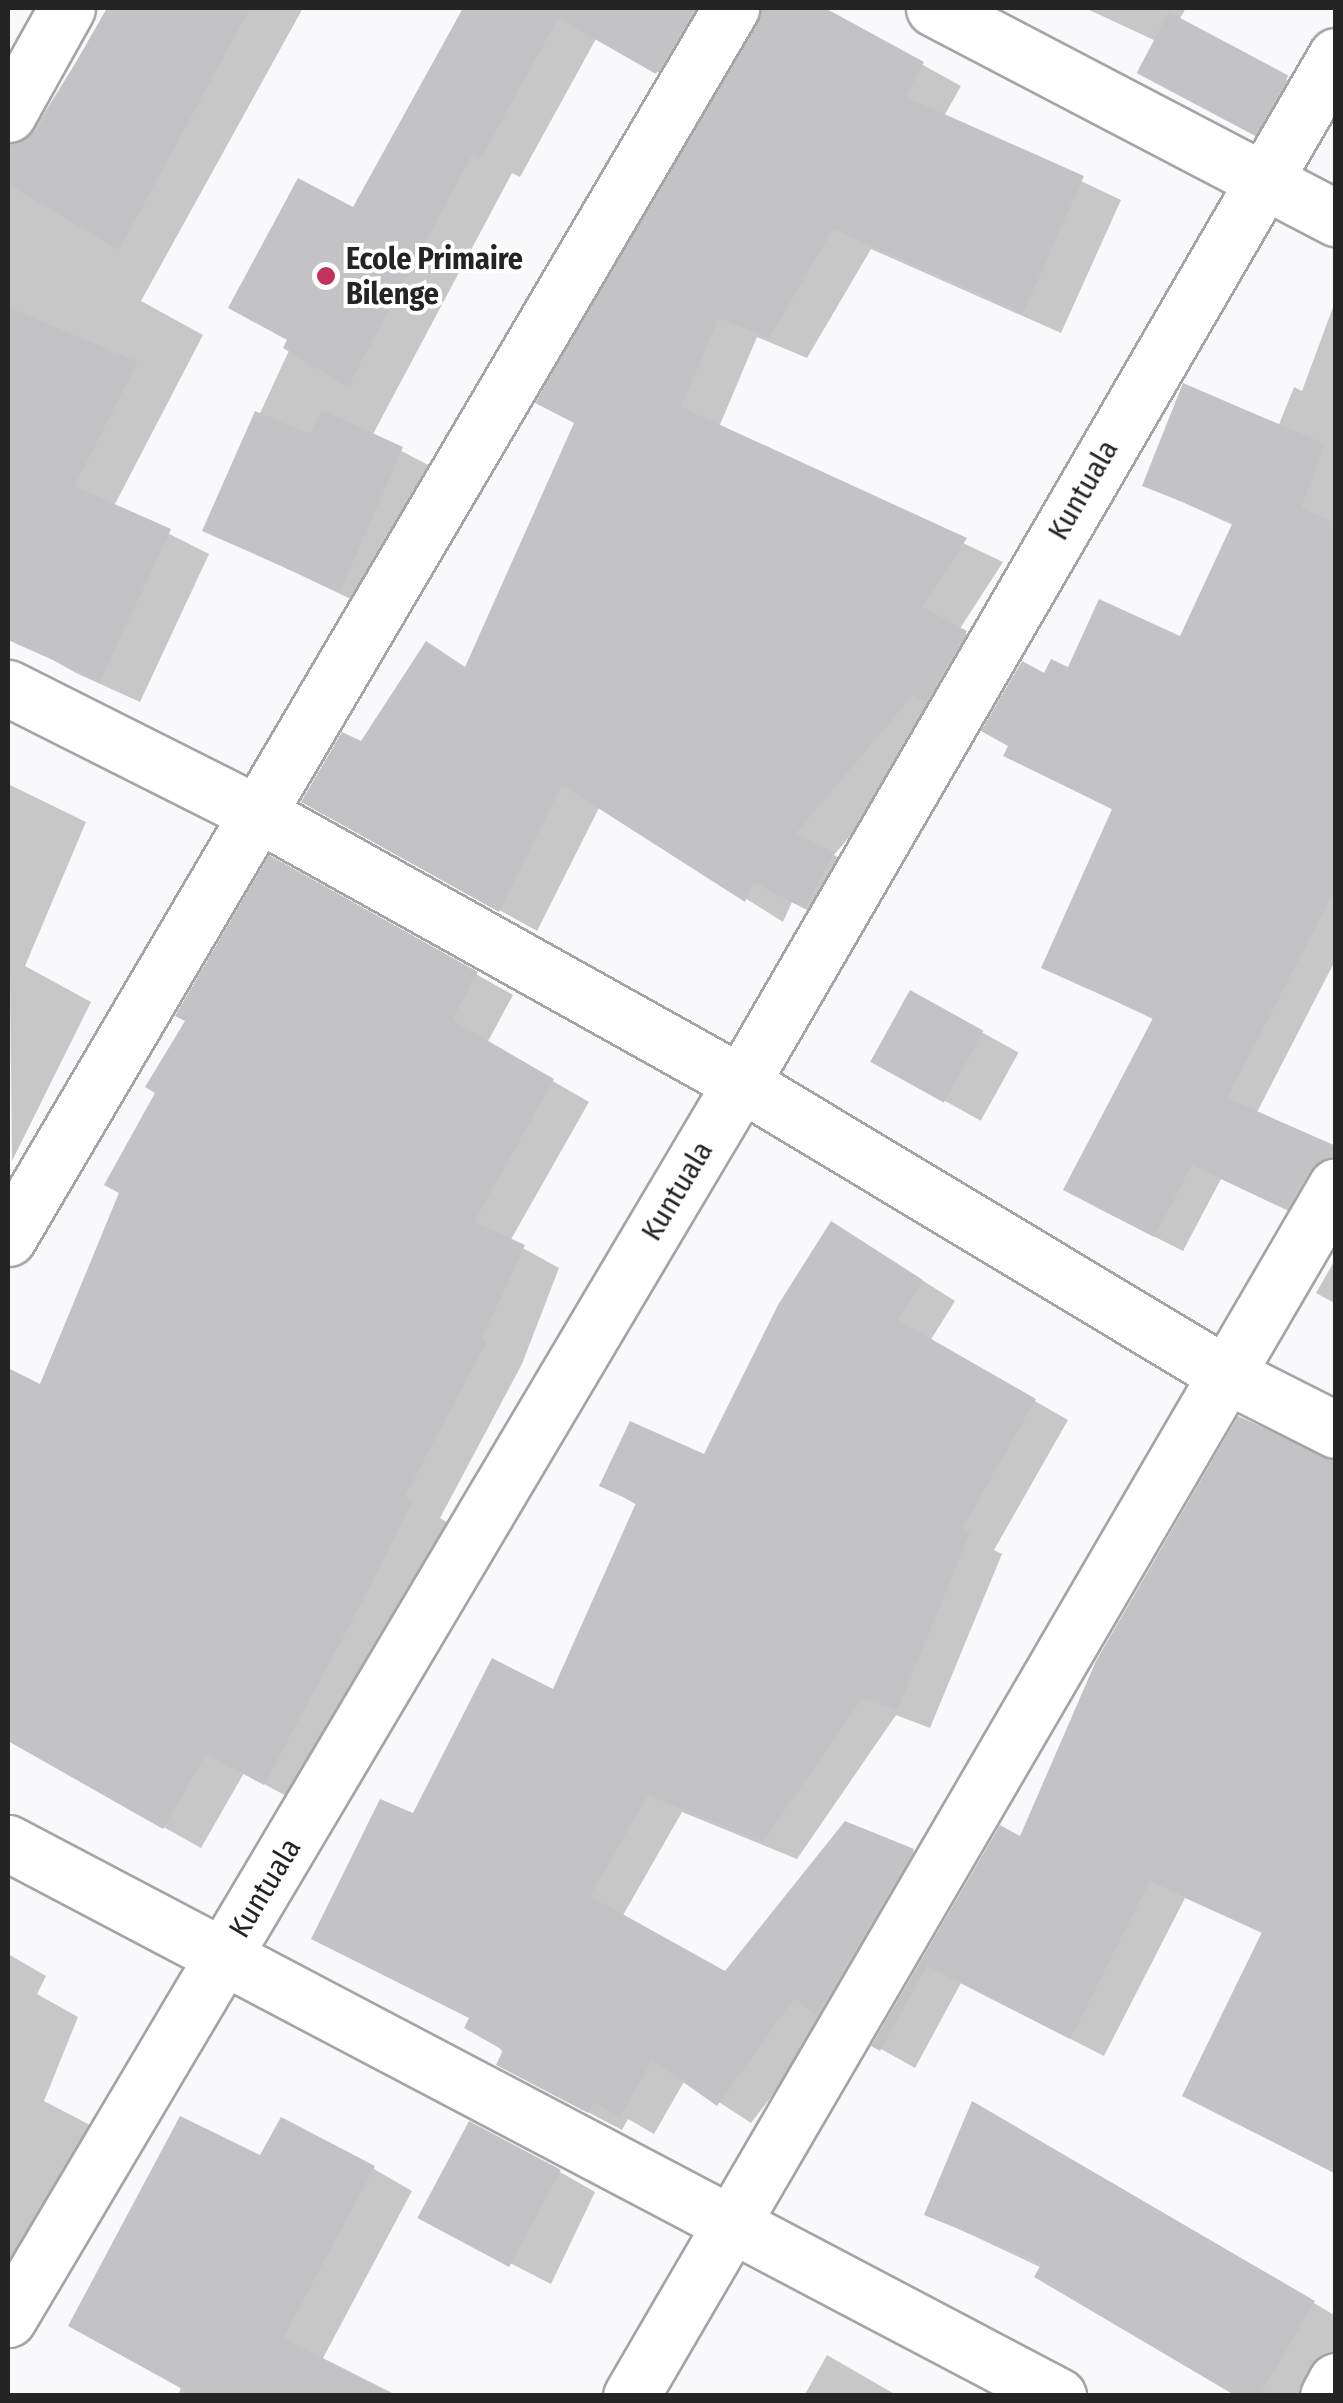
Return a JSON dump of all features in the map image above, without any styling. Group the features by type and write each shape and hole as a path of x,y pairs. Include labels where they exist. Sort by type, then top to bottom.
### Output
{"street":[{"path":"8,114 67,8"},
{"path":"8,1238 731,8"},
{"path":"934,8 1336,218"},
{"name":"Kuntuala","path":"8,2319 741,1083 1336,56"},
{"path":"8,688 259,814 741,1083 1227,1375 1336,1430"},
{"path":"631,2396 1336,1186"},
{"path":"8,1843 1058,2396"},
{"path":"1328,2396 1336,2382"}],"building":[{"path":"107,8 250,8 119,250 8,184 8,145 37,130"},
{"path":"463,8 695,8 656,74 558,18 481,158 473,153 348,387 283,348 287,340 228,308 298,178 353,207"},
{"path":"762,8 825,8 924,62 906,97 1084,176 1023,313 833,229 769,338 719,318 681,407 967,538 922,607 967,631 926,702 913,695 796,833 834,852 805,909 754,882 745,902 562,785 499,912 301,802 342,732 361,741 426,641 465,667 574,423 535,403"},
{"path":"1169,12 1288,75 1256,136 1137,73"},
{"path":"8,307 138,362 74,486 171,529 100,681 8,640"},
{"path":"1183,383 1325,444 1301,508 1336,523 1336,888 1227,1098 1336,1146 1336,1155 1310,1170 1286,1209 1192,1165 1154,1237 1063,1190 1153,1018 1041,968 1112,809 1003,756 1008,746 981,731 1022,661 1044,673 1051,659 1068,667 1099,599 1180,636 1233,522 1142,486"},
{"path":"322,410 403,447 340,592 202,531 255,411 310,434"},
{"path":"269,855 478,972 452,1020 554,1079 474,1222 525,1245 482,1338 487,1341 405,1496 413,1500 372,1583 264,1785 206,1754 163,1829 8,1741 8,1368 40,1384 119,1193 104,1185 155,1093 145,1087 185,1021 175,1016"},
{"path":"910,990 983,1031 944,1102 870,1062"},
{"path":"831,1221 923,1280 898,1320 1036,1399 962,1529 970,1533 897,1711 862,1698 763,1842 648,1795 590,1896 725,1971 845,1821 914,1849 816,2016 794,1998 717,2106 652,2060 620,2117 594,2102 588,2113 496,2065 503,2050 464,2028 469,2018 311,1939 380,1799 413,1813 492,1658 553,1689 636,1503 599,1486 630,1421 704,1454 778,1305"},
{"path":"1238,1416 1336,1461 1336,2174 1182,2096 1262,1932 1150,1881 1070,2039 927,1966 880,2051 871,2046 1000,1825 1020,1836 1096,1661"},
{"path":"972,2101 1315,2301 1259,2396 1236,2396 1034,2277 1042,2263 924,2215"},
{"path":"180,2116 260,2155 281,2117 375,2166 283,2338 398,2396 195,2396 68,2326"},
{"path":"469,2121 561,2170 509,2267 417,2218"}],"place":[{"name":"Ecole Primaire Bilenge","path":"326,276"}]}
